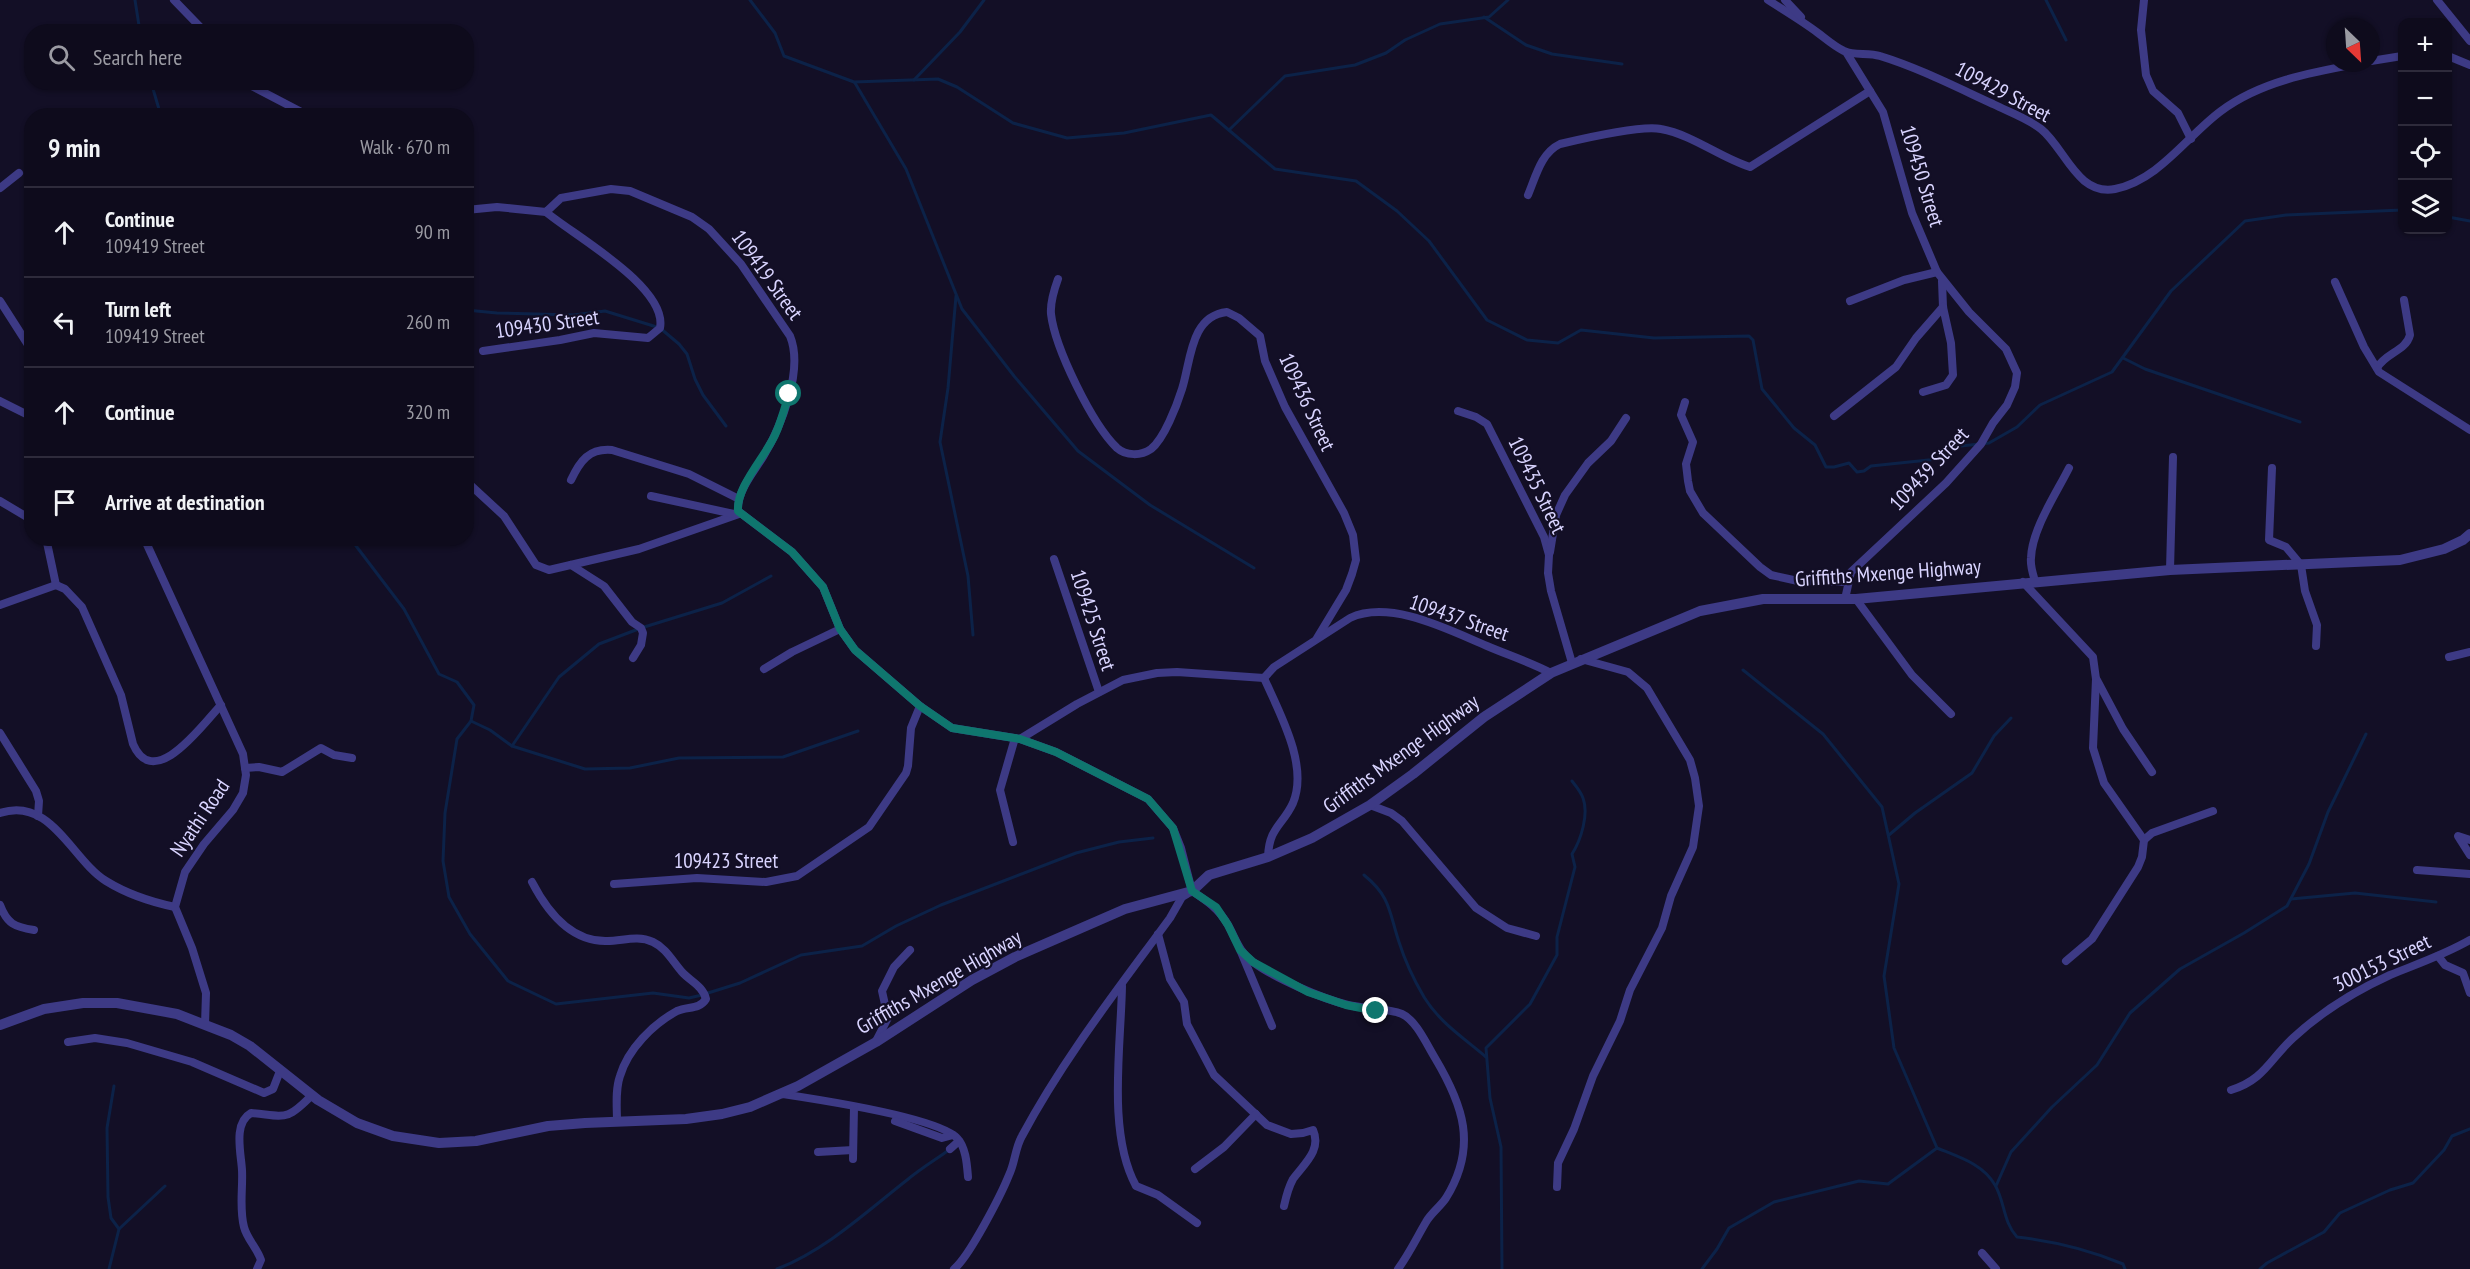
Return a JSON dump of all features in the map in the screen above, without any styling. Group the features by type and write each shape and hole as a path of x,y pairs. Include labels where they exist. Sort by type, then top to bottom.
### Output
{"street":[{"path":"174,0 197,24"},
{"name":"109429 Street","path":"1768,0 1846,52 1876,55 1909,65 2040,128 2053,141 2079,177 2094,188 2114,189 2141,178 2191,139 2221,111 2286,79 2326,70"},
{"path":"1785,0 1817,32"},
{"path":"2144,0 2140,30 2146,75 2153,91 2178,113 2191,139"},
{"path":"2437,0 2470,40"},
{"name":"109450 Street","path":"1846,52 1883,112 1912,213 1940,277"},
{"path":"2380,60 2398,57"},
{"path":"2452,58 2470,65"},
{"path":"259,90 294,108"},
{"path":"1528,195 1543,159 1554,147 1570,142 1652,128 1672,132 1750,167 1870,91"},
{"path":"0,188 19,173"},
{"name":"109419 Street","path":"546,212 561,198 611,189 630,191 692,217 709,229 741,264 788,333 793,344 794,365 785,408 775,435 739,499 737,514"},
{"path":"474,209 497,207 546,212"},
{"name":"109430 Street","path":"483,351 594,333 648,338 660,328 658,313 640,285 617,263 546,212"},
{"path":"1850,301 1894,283 1940,277 1943,307 1951,343 1953,375 1946,385 1923,392"},
{"name":"109439 Street","path":"1847,582 1851,573 1968,460 2007,405 2015,387 2017,373 2006,349 1940,277"},
{"name":"109436 Street","path":"1058,279 1051,312 1058,338 1074,379 1091,410 1118,449 1126,453 1142,453 1159,440 1182,390 1197,335 1208,319 1227,312 1244,322 1260,336 1265,361 1285,407 1344,513 1356,549 1356,560 1346,590 1315,641"},
{"path":"2335,282 2364,347 2377,368 2391,381 2470,429"},
{"path":"2377,368 2385,356 2403,346 2410,335 2404,300"},
{"path":"0,301 24,338"},
{"path":"1834,416 1896,367 1916,338 1943,307"},
{"path":"0,401 24,413"},
{"path":"1685,402 1681,415 1692,442 1686,464 1688,481 1690,491 1704,513 1771,575 1798,581 1847,582 1850,599 1912,675 1951,714"},
{"name":"109435 Street","path":"1458,411 1476,417 1486,424 1539,526 1549,555 1548,573 1551,591 1577,661"},
{"path":"1549,555 1556,515 1565,495 1588,463 1611,441 1626,418"},
{"path":"571,480 584,458 602,449 612,450 688,474 739,499"},
{"path":"2170,570 2173,458"},
{"path":"2035,581 2031,557 2034,545 2043,518 2069,468"},
{"path":"2272,468 2270,540 2286,547 2301,565 2305,591 2317,626 2316,646"},
{"path":"474,488 504,516 537,566 549,570 648,546 737,514"},
{"path":"651,496 737,514 792,552 823,587 840,629 855,650 920,706 952,728 1018,739 1056,752 1148,799 1173,828 1192,891 1216,907 1228,925 1272,1026"},
{"path":"0,501 24,515"},
{"name":"Griffiths Mxenge Highway","path":"0,1025 44,1009 83,1003 117,1003 177,1014 206,1024 250,1046 315,1098 357,1124 384,1133 439,1143 476,1141 548,1126 686,1119 722,1114 750,1107 782,1094 876,1042 972,980 1015,957 1125,909 1192,891 1209,875 1268,857 1312,838 1370,805 1484,717 1551,673 1700,611 1763,599 1850,599 2170,570 2400,560 2444,549 2468,540"},
{"path":"48,546 56,585"},
{"name":"Nyathi Road","path":"148,546 243,754 245,768 246,783 243,792 233,810 204,844 185,872 175,907"},
{"name":"109425 Street","path":"1054,560 1098,692"},
{"path":"571,565 604,586 632,622 641,628 643,633 641,645 633,658"},
{"path":"2023,582 2092,657 2096,679 2093,748 2104,783 2144,840 2145,847 2138,867 2092,939 2066,961"},
{"path":"0,605 56,585 65,589 82,607 120,695 133,744 144,759 154,761 167,758 185,743 221,705"},
{"name":"109437 Street","path":"1264,678 1274,667 1358,614 1387,614 1417,618 1522,658 1551,673"},
{"path":"764,669 792,652 840,629"},
{"path":"2449,657 2470,652"},
{"path":"1557,1187 1558,1163 1574,1129 1593,1076 1620,1021 1630,990 1662,928 1671,896 1694,847 1699,806 1690,760 1647,688 1628,672 1577,661"},
{"path":"1013,843 1000,790 1018,739 1123,680 1157,673 1177,672 1264,678 1290,740 1298,780 1292,805 1271,836 1268,857"},
{"path":"2096,679 2123,729 2152,772"},
{"name":"109423 Street","path":"614,884 697,878 766,882 797,876 869,827 906,773 911,728 920,706"},
{"path":"0,733 36,791 39,801 38,816"},
{"path":"245,768 259,767 282,772 321,748 334,755 352,758"},
{"path":"1370,805 1391,813 1402,821 1476,908 1507,928 1536,936"},
{"path":"0,813 22,809 38,816 104,880 151,902 175,907 206,993 206,1024"},
{"path":"2144,840 2152,833 2213,810"},
{"path":"2470,840 2458,836 2470,855"},
{"path":"2417,870 2470,874"},
{"path":"532,882 548,912 566,928 606,942 633,938 653,942 662,947 682,973 704,991 706,999 701,1005 681,1010 660,1022 642,1040 625,1063 618,1087 617,1122"},
{"path":"954,1269 965,1258 1010,1174 1020,1139 1078,1044 1122,986 1182,897 1192,891"},
{"path":"0,905 5,918 12,925 34,930"},
{"path":"1158,934 1170,979 1184,1002 1187,1024 1214,1075 1267,1125 1280,1131 1303,1133 1313,1130 1316,1147 1287,1191 1284,1206"},
{"name":"300153 Street","path":"2231,1090 2258,1077 2293,1038 2340,1002 2381,979 2438,956 2470,940"},
{"path":"876,1042 888,1018 882,991 894,968 910,950"},
{"path":"1240,950 1253,962 1308,992 1346,1005 1404,1015 1410,1019 1450,1084 1466,1132 1461,1163 1445,1200 1427,1221 1411,1252 1398,1269"},
{"path":"2438,956 2445,965 2463,973 2470,993"},
{"path":"1122,986 1116,1082 1120,1110 1120,1140 1136,1186 1158,1195 1197,1223"},
{"path":"68,1042 95,1038 127,1043 192,1062 264,1094 273,1089 280,1071"},
{"path":"782,1094 856,1107 943,1127 956,1138 966,1158 969,1177"},
{"path":"257,1269 261,1260 244,1229 241,1206 242,1170 239,1141 243,1119 251,1113 284,1117 315,1098"},
{"path":"818,1152 853,1155 856,1107"},
{"path":"1194,1169 1224,1147 1256,1114"},
{"path":"950,1149 956,1138"},
{"path":"1982,1253 1996,1269"}],"waterway":[{"path":"135,0 139,24"},
{"path":"750,0 775,33 784,56 854,82 938,79 957,87 1013,123 1067,138 1124,133 1211,115 1275,169 1356,181 1397,211 1429,241 1487,320 1527,340 1558,343 1581,330 1654,338 1749,336 1753,340 1762,389 1794,428 1815,445 1826,467 1849,463 1857,472 1864,471 1871,466 1938,459 1961,446 1989,443 2017,427 2040,405 2112,372 2171,291 2245,221 2286,215 2398,210"},
{"path":"914,80 960,32 984,0"},
{"path":"1229,130 1285,76 1355,65 1386,53 1405,40 1440,24 1489,17 1508,0"},
{"path":"2046,0 2066,40"},
{"path":"1484,17 1526,45 1552,54 1622,64"},
{"path":"855,83 906,169 962,309 1014,376 1078,451 1150,505 1254,568"},
{"path":"153,90 159,108"},
{"path":"2452,218 2470,221"},
{"path":"956,296 948,388 940,442 968,576 973,635"},
{"path":"474,311 574,315 605,311 660,328 687,354 703,395 726,426"},
{"path":"2123,358 2145,369 2300,422"},
{"path":"356,546 404,609 439,674 457,682 474,705 471,721 457,739 445,813 443,861 449,897 470,934 508,981 556,1004 653,993 689,998 702,995"},
{"path":"512,746 559,677 599,644 641,628 722,603 771,576"},
{"path":"1743,670 1823,734 1882,807 1899,884 1884,976 1894,1048 1937,1148"},
{"path":"1889,835 1915,813 1972,773 1994,736 2011,718"},
{"path":"471,721 490,730 512,746 585,769 630,768 679,758 783,757 858,731"},
{"path":"1996,1186 2011,1152 2052,1107 2097,1065 2130,1013 2180,969 2287,906 2309,864 2328,812 2366,734"},
{"path":"1502,1269 1501,1147 1490,1098 1486,1048 1530,1004 1557,955 1557,937 1575,867 1572,854 1585,819 1583,798 1572,781"},
{"path":"708,993 740,983 801,955 862,946 896,926 941,905 1076,853 1119,842 1153,838"},
{"path":"1364,875 1384,898 1404,956 1430,1006 1461,1037 1486,1057"},
{"path":"2291,899 2355,893 2436,902"},
{"path":"114,1086 107,1128 108,1197 111,1218 119,1229"},
{"path":"2260,1269 2324,1232 2340,1213 2390,1190 2413,1183 2444,1150 2452,1136 2470,1129"},
{"path":"1702,1269 1729,1228 1774,1202 1859,1181 1888,1184 1937,1148 1970,1162 1990,1178 1998,1192 2009,1225 2017,1237 2084,1250 2123,1264 2125,1269"},
{"path":"777,1269 829,1241 917,1172 949,1150"},
{"path":"109,1269 119,1229 165,1186"}],"route":[{"path":"789,394 775,435 745,485 737,506 738,511 792,552 809,570 823,587 840,629 855,650 920,706 952,728 1020,739 1056,752 1122,788 1148,799 1173,828 1181,848 1192,891 1216,907 1240,950 1253,962 1308,992 1346,1005 1376,1011"}]}
